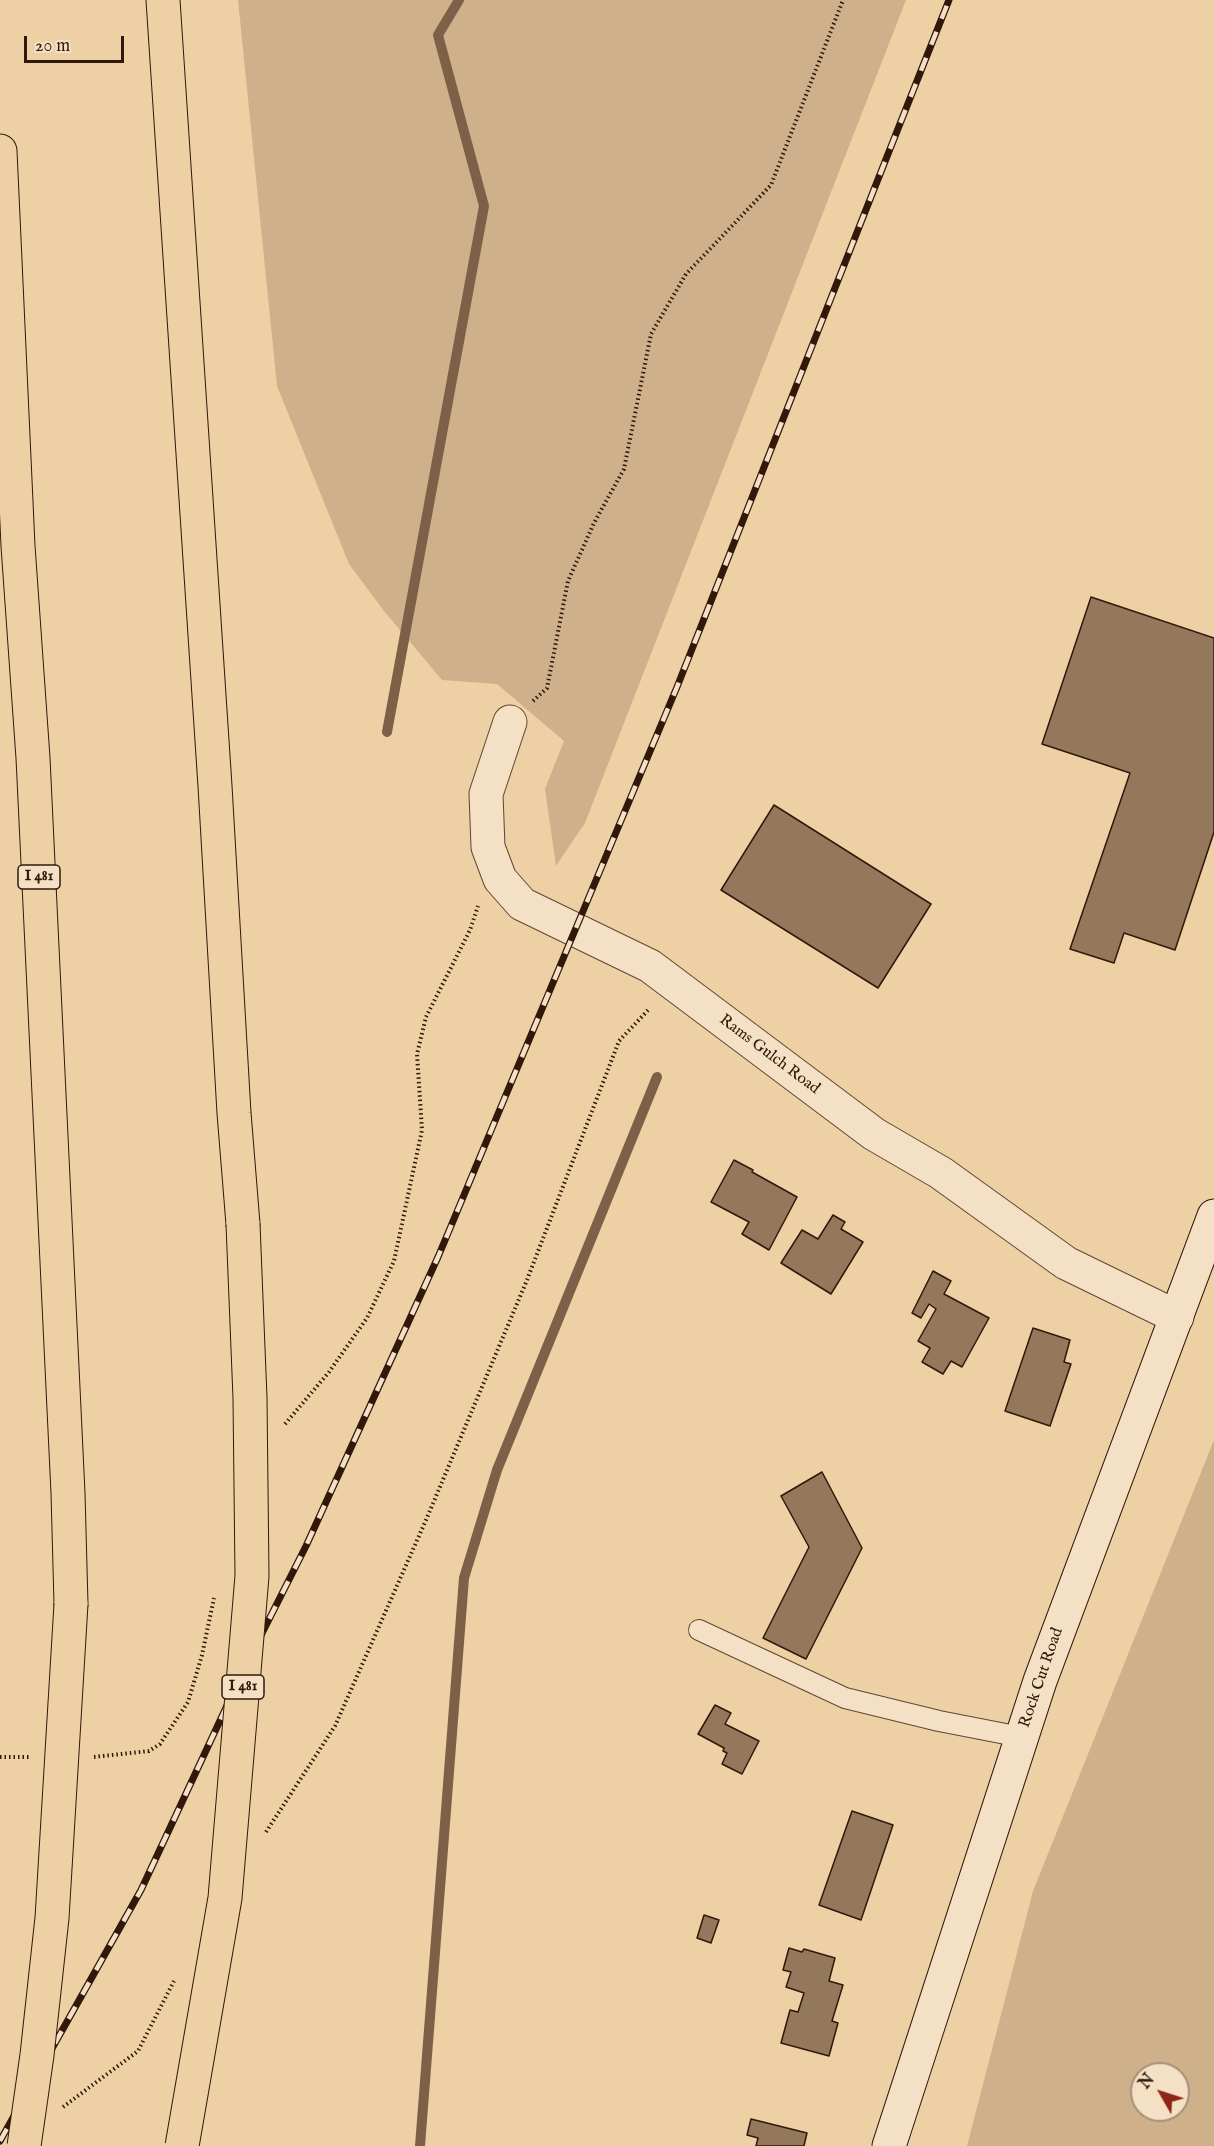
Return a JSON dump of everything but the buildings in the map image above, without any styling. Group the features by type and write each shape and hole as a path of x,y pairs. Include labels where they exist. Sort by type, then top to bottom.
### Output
{"highway":[{"name":"I 481","path":"163,0 243,1224 250,1398 252,1576 225,1898 182,2146"},
{"name":"I 481","path":"0,151 18,546 34,782 67,1482 70,1604 52,1918 37,2055 24,2146"}],"street":[{"name":"Rams Gulch Road","path":"510,722 486,794 488,847 500,879 522,904 650,966 874,1134 941,1173 1066,1263 1177,1317"},
{"name":"Rock Cut Road","path":"890,2146 1040,1681 1214,1216"}],"lane":[{"path":"699,1630 845,1698 939,1721 1021,1737"}],"path":[{"path":"510,722 547,688 568,581 594,523 624,469 651,334 686,274 771,185 843,0"},
{"path":"284,1425 329,1372 367,1318 394,1261 422,1130 417,1054 426,1017 470,930 479,900"},
{"path":"265,1834 335,1726 426,1520 522,1291 618,1041 674,984"},
{"path":"92,1757 148,1751 160,1744 188,1702 202,1655 216,1588"},
{"path":"0,1757 34,1757"},
{"path":"56,2113 138,2051 178,1975"}],"shaded area":[{"path":"238,0 906,0 585,823 556,866 545,789 564,741 497,684 442,680 384,611 349,564 277,386"},
{"path":"1214,1440 1214,2146 967,2146 1033,1891"}],"waterway":[{"path":"387,732 484,206 438,35 459,0"},
{"path":"420,2146 464,1578 497,1470 657,1077"}],"railway":[{"path":"0,2141 141,1890 245,1667 306,1546 438,1257 677,687 949,0"}]}
